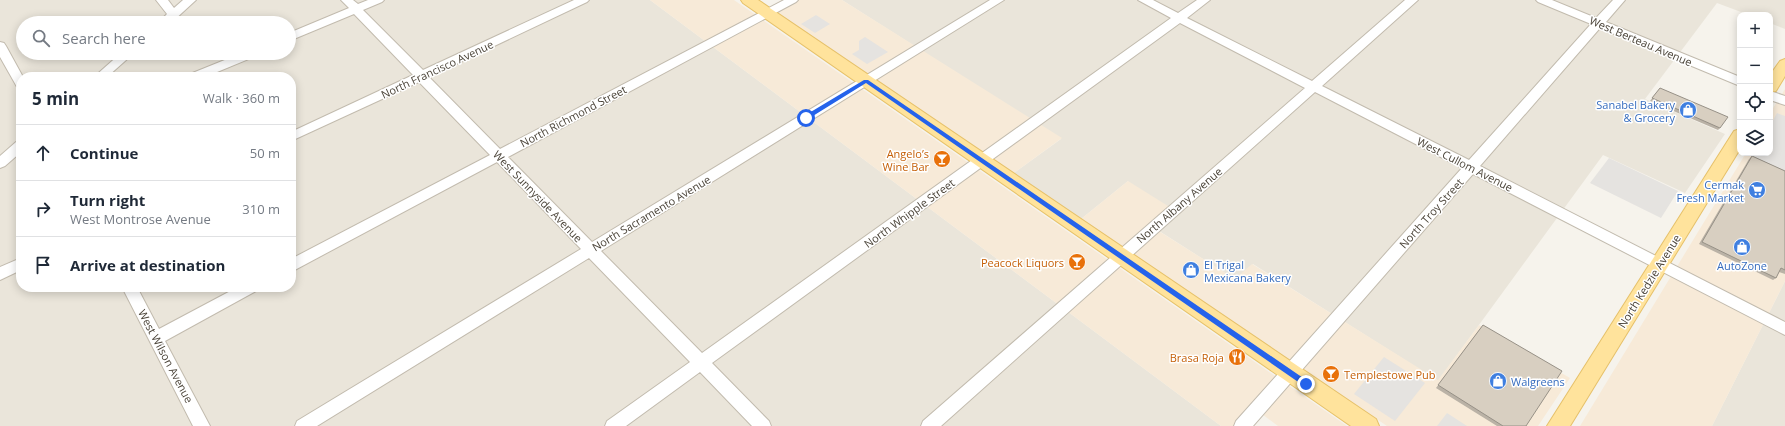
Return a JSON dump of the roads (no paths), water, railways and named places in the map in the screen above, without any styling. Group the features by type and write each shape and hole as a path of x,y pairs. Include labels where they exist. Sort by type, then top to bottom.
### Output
{"main road":[{"path":"748,0 1368,426"},
{"path":"1772,84 1785,64"},
{"name":"North Kedzie Avenue","path":"1558,426 1737,140"}],"street":[{"path":"162,0 173,15 190,0"},
{"path":"296,33 352,5 378,0"},
{"name":"North Francisco Avenue","path":"296,135 583,0"},
{"name":"North Richmond Street","path":"296,263 792,0"},
{"name":"North Sacramento Avenue","path":"303,426 998,0"},
{"name":"West Cullom Avenue","path":"1144,0 1472,167 1785,329"},
{"name":"North Whipple Street","path":"613,426 1204,0"},
{"name":"North Albany Avenue","path":"929,426 1412,0"},
{"name":"West Berteau Avenue","path":"1542,0 1737,81"},
{"name":"North Troy Street","path":"1242,426 1619,0"},
{"name":"West Sunnyside Avenue","path":"352,5 763,426"},
{"path":"0,46 16,75"},
{"path":"106,72 120,60"},
{"path":"206,72 235,60"},
{"path":"1773,96 1785,101"},
{"path":"0,163 16,149"},
{"path":"0,274 16,266"},
{"name":"West Wilson Avenue","path":"132,292 202,426"},
{"path":"156,338 242,292"}],"place":[{"name":"Sanabel Bakery & Grocery","path":"1688,110"},
{"name":"Angelo’s Wine Bar","path":"942,159"},
{"name":"Cermak Fresh Market","path":"1757,190"},
{"name":"AutoZone","path":"1742,247"},
{"name":"Peacock Liquors","path":"1077,262"},
{"name":"El Trigal Mexicana Bakery","path":"1191,270"},
{"name":"Brasa Roja","path":"1237,357"},
{"name":"Templestowe Pub","path":"1331,374"},
{"name":"Walgreens","path":"1498,381"}]}
